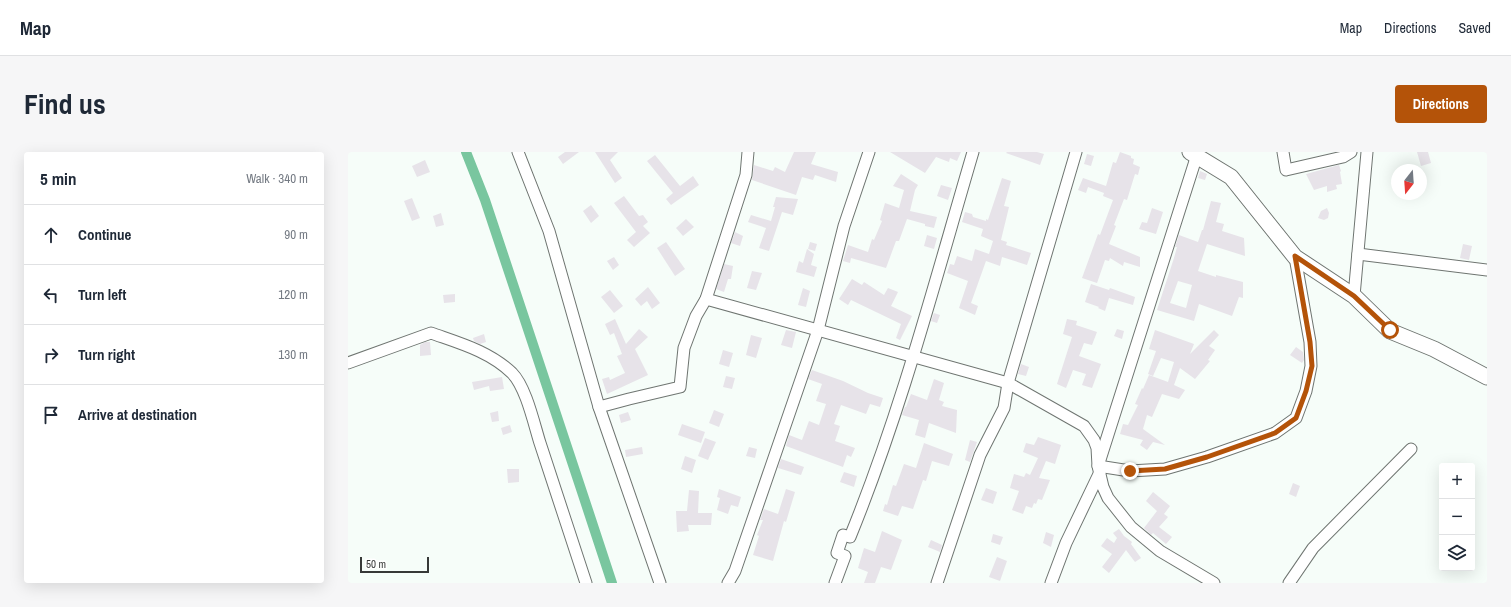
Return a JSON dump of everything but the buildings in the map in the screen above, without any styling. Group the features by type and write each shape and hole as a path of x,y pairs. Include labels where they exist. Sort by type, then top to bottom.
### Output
{"main road":[{"path":"1193,154 1231,177 1295,256 1354,296 1390,330 1434,349 1487,377"}],"street":[{"path":"518,152 549,231 599,408 660,583"},
{"path":"599,408 680,387 684,348 696,316 706,299 746,175 748,152"},
{"path":"728,583 735,571 818,330 844,226 869,152"},
{"path":"835,583 845,556 837,553 843,536 850,537 872,484 914,358 974,152"},
{"path":"936,583 980,455 1004,408 1008,383 1076,152"},
{"path":"1284,152 1286,170 1343,157 1350,152"},
{"path":"1354,296 1367,152"},
{"path":"1051,583 1066,544 1099,469 1193,154"},
{"path":"1358,254 1487,270"},
{"path":"1099,469 1130,471 1165,469 1207,457 1275,433 1296,418 1306,391 1312,366 1310,342 1295,256"},
{"path":"706,299 1008,383 1084,426 1094,440 1097,448 1099,469 1103,487 1108,498 1131,527 1160,551 1214,583"},
{"path":"348,363 430,333 477,350 494,359 512,373 519,382 531,414 586,583"},
{"path":"1289,583 1313,548 1411,449"}],"waterway":[{"path":"466,152 485,200 612,583"}],"route":[{"path":"1130,471 1165,469 1207,457 1275,433 1296,418 1306,391 1312,366 1310,342 1295,256 1354,296 1390,330"}]}
